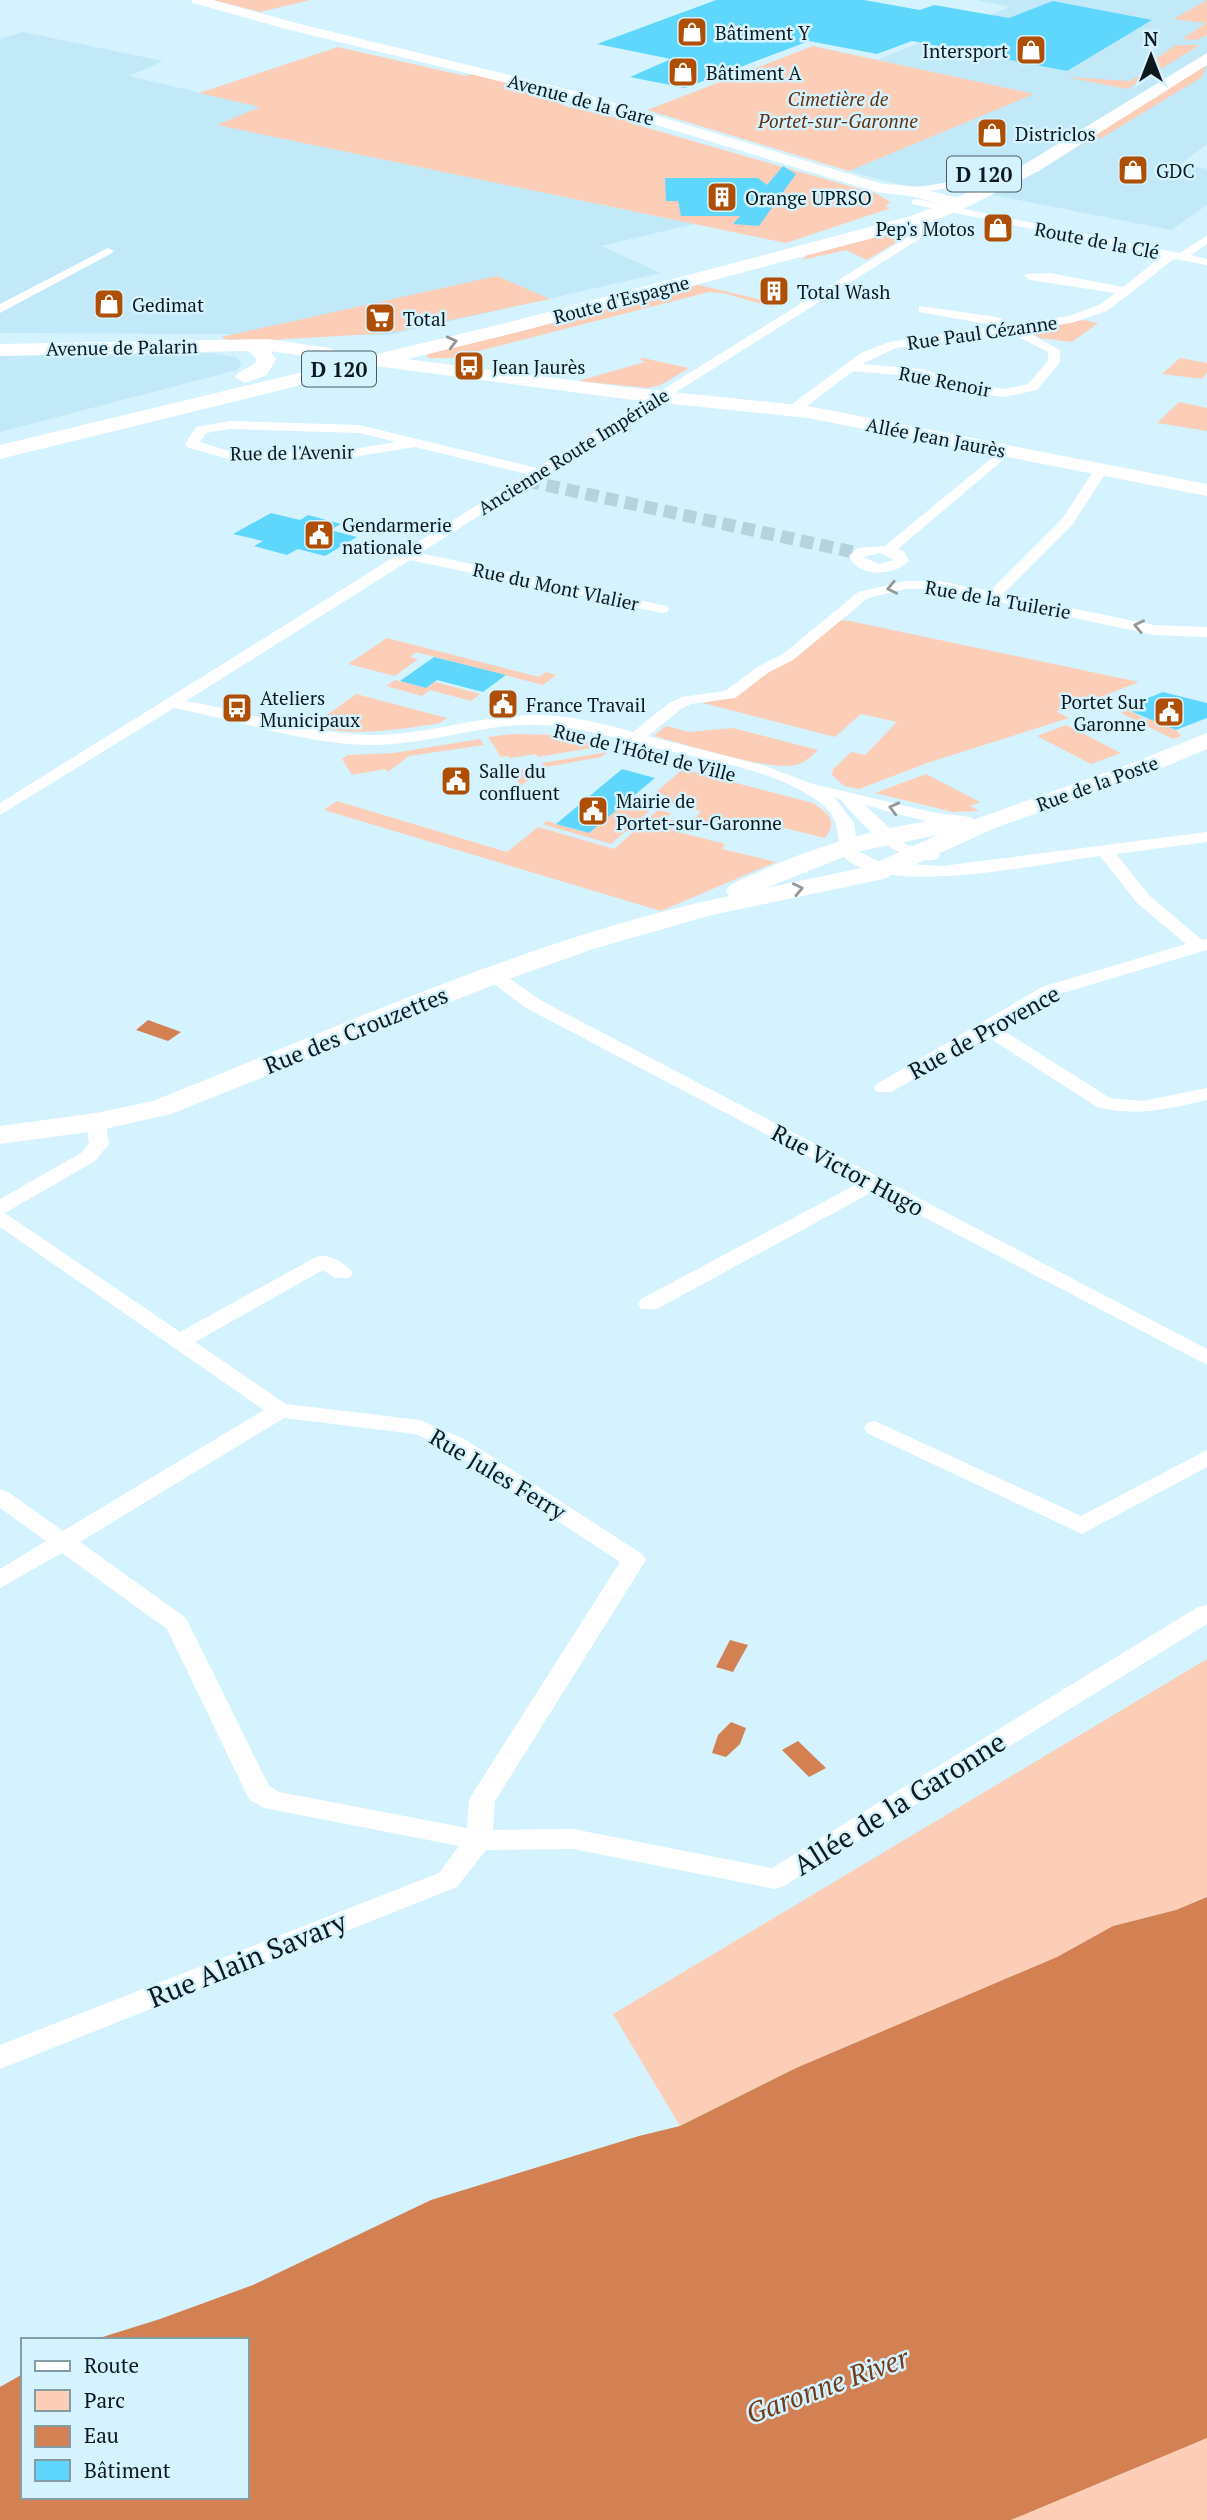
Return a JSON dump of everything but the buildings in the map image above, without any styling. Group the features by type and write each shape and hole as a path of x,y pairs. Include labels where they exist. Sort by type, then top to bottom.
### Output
{"main road":[{"name":"Route d'Espagne","path":"0,440 245,377 934,210 969,182 1055,139 1207,45"},
{"name":"Route d'Espagne","path":"0,452 352,352 398,356 858,238 1030,170 1207,58"}],"street":[{"name":"Avenue de la Gare","path":"198,0 270,22 416,54 614,107 882,189 934,210"},
{"name":"Route de la Clé","path":"934,210 987,217 1207,262"},
{"name":"Ancienne Route Impériale","path":"0,810 663,395 934,210"},
{"name":"Rue Paul Cézanne","path":"793,410 865,356 893,345 1071,319 1103,308 1176,256 1207,239"},
{"path":"0,309 108,251"},
{"path":"1030,276 1050,277 1125,291"},
{"path":"923,309 997,321 1013,327"},
{"name":"Rue Renoir","path":"849,367 921,373 979,390 1005,393 1022,391 1032,387 1054,362 1054,350 1013,327"},
{"path":"244,345 258,349 267,359 265,367 245,377"},
{"name":"Avenue de Palarin","path":"0,350 267,345 352,352"},
{"name":"Allée Jean Jaurès","path":"352,352 489,381 607,396 663,395 793,410 1207,489"},
{"name":"Allée Jean Jaurès","path":"398,356 444,370"},
{"name":"Rue de l'Avenir","path":"413,443 341,455 231,456 192,444 201,430 231,425 359,429 540,473"},
{"path":"888,550 1005,451"},
{"path":"993,596 1066,522 1101,470"},
{"name":"Rue du Mont Vlalier","path":"408,555 662,609"},
{"name":"Rue de la Tuilerie","path":"632,742 675,706 688,700 729,695 764,669 788,657 858,600 872,592 924,584 1154,630 1207,632"},
{"name":"Rue de l'Hôtel de Ville","path":"172,703 209,717 331,747 384,747 525,727 569,729 632,742 760,780 799,784 931,817 986,823"},
{"name":"Rue de la Poste","path":"885,867 986,823 1124,774 1207,740"},
{"name":"Rue de l'Hôtel de Ville","path":"799,784 830,803 843,816 848,829 848,847"},
{"name":"Rue de l'Hôtel de Ville","path":"842,794 856,803 884,834"},
{"name":"Rue de la Poste","path":"848,847 884,834 986,823"},
{"name":"Rue des Crouzettes","path":"884,834 901,849 985,865"},
{"name":"Rue des Crouzettes","path":"0,1135 96,1122 161,1108 493,975 583,943 708,908 874,873 885,867 908,871 942,871 1207,837"},
{"path":"848,847 852,855 863,862 885,867"},
{"name":"Rue des Crouzettes","path":"708,908 787,867 848,847"},
{"path":"1104,850 1144,900 1203,945"},
{"name":"Rue de Provence","path":"884,1088 1049,991 1203,945"},
{"name":"Rue Victor Hugo","path":"493,975 533,1004 873,1185 1054,1276 1207,1358"},
{"path":"988,1029 1104,1103 1125,1109 1147,1108 1207,1094"},
{"path":"0,1208 88,1157 99,1144 96,1122"},
{"path":"649,1304 873,1185"},
{"name":"Rue Jules Ferry","path":"0,1218 280,1410 420,1427 458,1445 635,1560 482,1800 479,1840"},
{"path":"180,1341 323,1261 342,1273"},
{"path":"0,1580 280,1410"},
{"path":"875,1428 1082,1526 1207,1457"},
{"name":"Allée de la Garonne","path":"0,1497 177,1624 259,1793 273,1801 479,1840 573,1839 775,1879 1207,1613"},
{"name":"Rue Alain Savary","path":"0,2057 448,1880 479,1840"}],"shaded area":[{"path":"976,0 1207,0 1207,144 1181,164 1207,169 1207,205 1171,230 943,185 905,186 849,171 1033,94 877,60 1010,7"},
{"path":"23,32 163,61 129,76 261,107 219,125 694,224 601,246 661,273 389,335 0,333 0,39"},
{"path":"211,353 236,357 242,365 237,370 0,432 0,356"}],"green space":[{"path":"213,0 310,0 260,12"},
{"path":"1207,0 1207,35 1197,40 1182,39 1206,23 1174,19"},
{"path":"1176,45 1200,45 1127,89 1065,77 1130,81 1158,64 1151,62"},
{"name":"Cimetière de Portet-sur-Garonne","path":"813,46 1034,94 849,171 647,110"},
{"path":"338,47 536,90 529,94 570,101 562,104 630,121 627,122 877,194 890,202 885,207 891,208 786,243 217,125 260,107 199,93"},
{"path":"1207,64 1202,77 1103,137 1075,147"},
{"path":"905,230 911,231 910,234 867,260 846,250 802,260 807,255"},
{"path":"497,276 550,299 389,333 252,341 231,341 221,337"},
{"path":"699,285 779,304 772,307 723,293 709,292 451,358 429,358 426,355 431,351 571,314"},
{"path":"1083,320 1098,323 1072,342 1040,338 1027,331"},
{"path":"1180,358 1207,363 1207,373 1202,379 1162,374"},
{"path":"639,359 689,368 661,385 648,388 578,381 645,362"},
{"path":"1179,402 1207,408 1207,431 1157,423"},
{"path":"841,620 1139,682 1066,711 1055,711 1069,718 930,762 859,789 844,786 832,775 833,769 851,752 865,755 897,722 861,714 835,737 703,703 738,696 764,675 793,659"},
{"path":"387,638 539,677 546,672 556,675 543,685 416,652 410,657 418,659 395,676 348,664"},
{"path":"395,680 426,688 435,682 480,694 471,701 430,690 422,696 386,686"},
{"path":"356,694 447,718 440,723 360,732 312,726"},
{"path":"1128,710 1147,720 1152,718 1176,730 1181,736 1173,739 1121,713"},
{"path":"1066,725 1121,753 1091,764 1037,736"},
{"path":"666,726 689,732 733,728 818,750 799,764 766,764 654,736"},
{"path":"513,734 558,735 596,744 591,748 538,757 536,754 501,757 488,737"},
{"path":"480,739 484,745 409,756 388,772 386,769 352,775 342,759 348,755 394,753"},
{"path":"608,752 601,757 546,767 521,786 515,776 522,775 519,770 543,766 542,763"},
{"path":"683,769 813,803 830,818 829,832 825,838 752,820 738,833 692,822 701,811 662,800 666,796 655,793"},
{"path":"926,774 980,802 970,806 979,811 953,812 875,793"},
{"path":"630,799 655,806 611,844 542,824 547,821 589,833"},
{"path":"337,801 507,852 538,827 614,849 658,810 671,813 667,818 679,822 671,830 725,844 722,849 776,862 661,911 324,810"},
{"path":"1207,1659 1207,1897 1176,1910 1113,1926 1057,1957 796,2068 680,2126 613,2014"},
{"path":"1207,2438 1207,2520 1011,2520"}],"water":[{"path":"148,1020 181,1032 168,1041 136,1030"},
{"path":"730,1640 748,1645 733,1672 716,1667"},
{"path":"731,1722 746,1728 740,1744 726,1757 712,1753 718,1735"},
{"path":"798,1741 826,1768 809,1777 782,1750"},
{"name":"Garonne River","path":"1207,1897 1207,2438 1011,2520 0,2520 0,2387 21,2375 21,2499 248,2499 248,2338 99,2338 253,2285 431,2200 680,2126 796,2068 1057,1957 1113,1926 1176,1910"}],"tunnel":[{"path":"527,481 858,553"}],"place":[{"name":"Bâtiment Y","path":"692,32"},
{"name":"Intersport","path":"1031,50"},
{"name":"Bâtiment A","path":"683,72"},
{"name":"Districlos","path":"992,133"},
{"name":"GDC","path":"1133,170"},
{"name":"Orange UPRSO","path":"722,197"},
{"name":"Pep's Motos","path":"998,228"},
{"name":"Total Wash","path":"774,291"},
{"name":"Gedimat","path":"109,304"},
{"name":"Total","path":"380,318"},
{"name":"Jean Jaurès","path":"469,366"},
{"name":"Gendarmerie nationale","path":"319,535"},
{"name":"France Travail","path":"503,704"},
{"name":"Ateliers Municipaux","path":"237,708"},
{"name":"Portet Sur Garonne","path":"1169,712"},
{"name":"Salle du confluent","path":"456,781"},
{"name":"Mairie de Portet-sur-Garonne","path":"593,811"}]}
